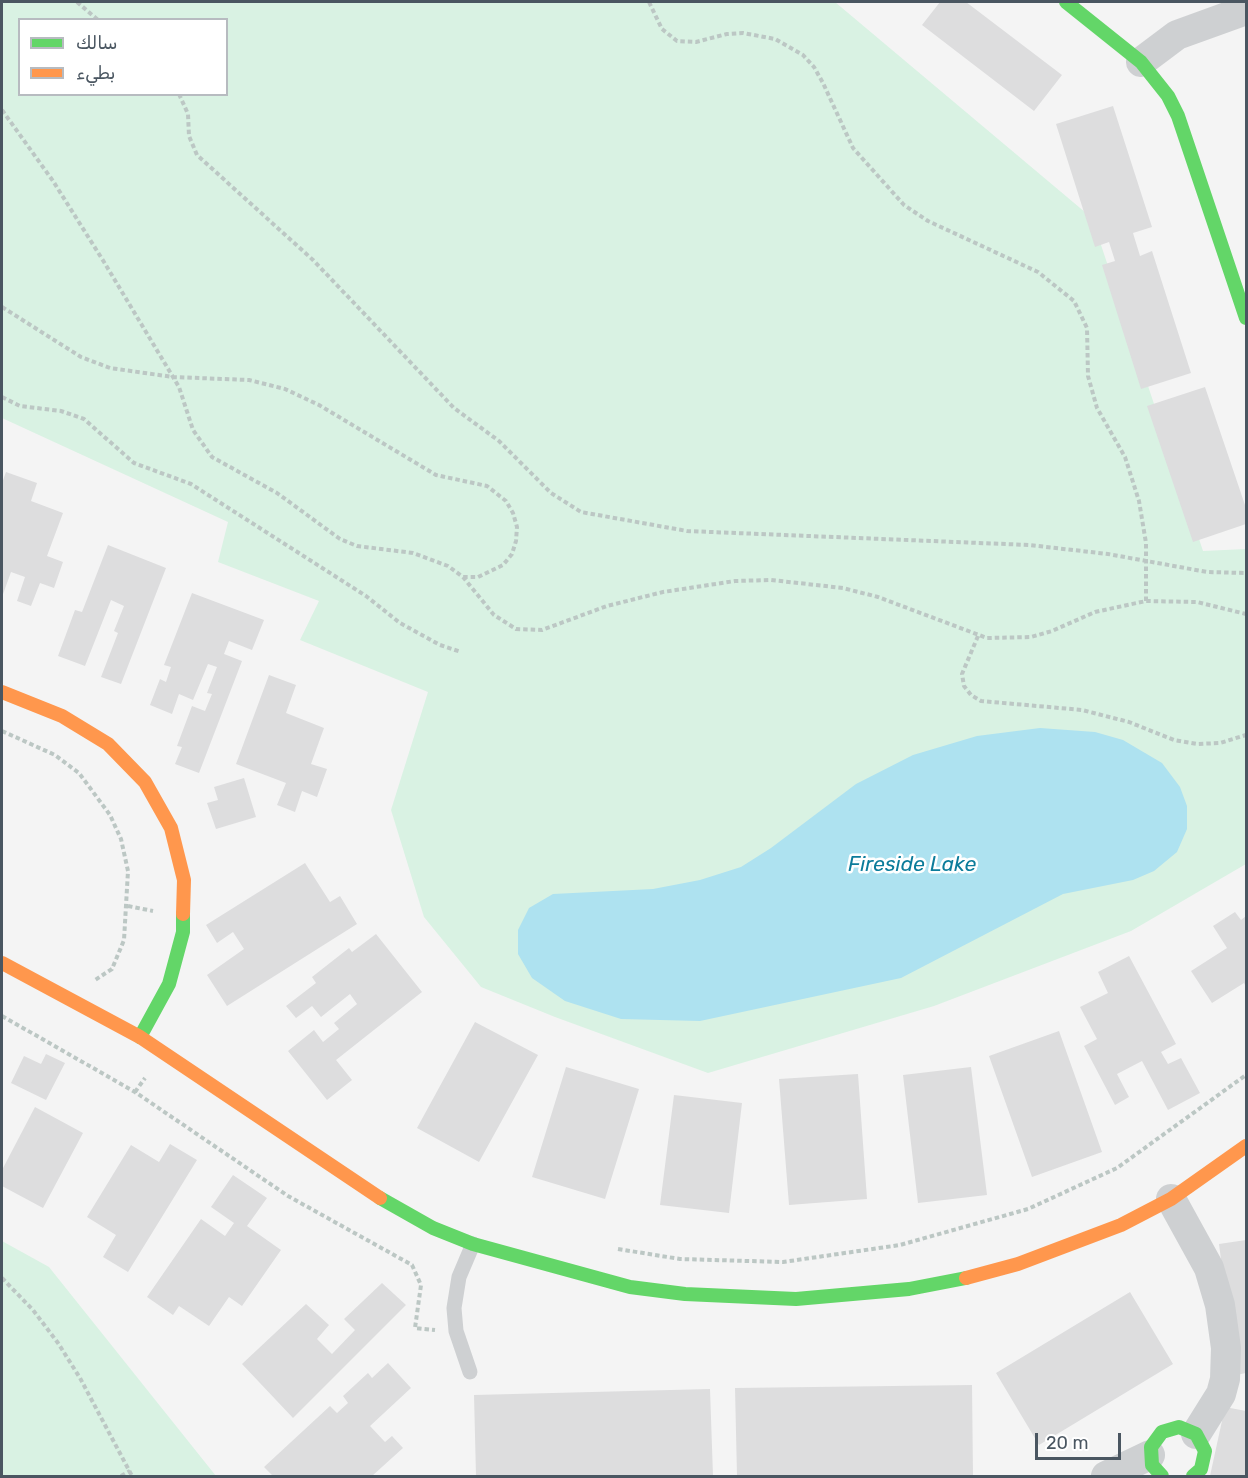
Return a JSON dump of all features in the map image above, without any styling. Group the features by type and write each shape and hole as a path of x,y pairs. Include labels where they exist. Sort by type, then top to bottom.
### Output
{"street":[{"path":"1066,2 1141,62 1168,96 1178,116 1246,318"},
{"path":"1141,62 1178,35 1246,10"},
{"path":"2,692 62,716 108,744 145,782 171,828 184,880 183,932 169,984 140,1037"},
{"path":"2,963 140,1037 375,1195 434,1228 473,1244 630,1287 741,1298 796,1299 854,1295 942,1282 1018,1264 1121,1225 1171,1199 1246,1146"},
{"path":"1171,1199 1209,1268 1220,1305 1226,1348 1225,1379 1221,1394 1196,1434"},
{"path":"1106,1476 1156,1466 1155,1438 1161,1432 1179,1426 1196,1434 1202,1441 1205,1460 1193,1476"}],"lane":[{"path":"470,1372 456,1331 454,1308 459,1277 473,1244"}],"path":[{"path":"77,2 96,18"},
{"path":"649,2 662,29 677,41 696,42 743,33 775,39 803,55 814,67 823,83 853,148 904,205 928,221 1038,272 1074,301 1087,328 1089,376 1097,408 1125,457 1133,479 1143,524 1147,560 1146,602"},
{"path":"180,96 188,114 189,136 197,155 321,268 454,408 499,441 550,493 581,512 687,531 1029,545 1147,560 1207,572 1246,573"},
{"path":"2,110 79,222 173,377 185,401 193,430 201,444 226,467 277,493 340,539 357,546 413,553 431,558 463,577 504,624 529,632 542,630 607,606 663,592 735,581 771,580 825,585 878,597 978,636 1009,639 1031,637 1052,631 1095,612 1146,602 1197,602 1246,614"},
{"path":"2,307 81,357 110,368 173,377 249,380 285,389 319,405 436,475 476,482 497,492 506,501 517,527 512,554 503,565 491,573 478,577 463,577"},
{"path":"2,397 20,406 61,411 84,419 135,463 191,484 366,596 400,623 440,645 461,652"},
{"path":"978,636 962,674 964,686 971,695 981,700 1082,710 1114,717 1174,740 1197,744 1220,743 1246,735"},
{"path":"2,730 55,755 79,773 110,815 121,840 128,871 124,940 112,969 95,980 84,980"},
{"path":"2,1016 135,1092 288,1196 412,1265 420,1285 415,1328 456,1331"},
{"path":"614,1249 680,1259 783,1262 900,1245 1028,1209 1117,1168 1246,1075"},
{"path":"2,1278 33,1310 58,1343 80,1378 132,1476"},
{"path":"121,1476 130,1471"}],"green space":[{"path":"2,2 835,2 1092,218 1203,551 1246,549 1246,864 1131,931 934,1006 708,1073 555,1017 481,987 424,917 391,810 428,692 300,640 319,601 218,562 228,522 2,418"},
{"path":"2,1241 49,1267 216,1476 2,1476"}],"water":[{"name":"Fireside Lake","path":"1040,728 1095,732 1123,740 1162,763 1180,787 1187,806 1187,829 1177,852 1154,871 1133,880 1063,894 901,978 700,1021 621,1019 565,1001 532,978 518,954 518,930 529,908 553,894 653,889 700,880 741,867 771,848 856,784 913,755 977,736"}],"building":[{"path":"940,2 966,2 1062,75 1034,111 922,25"},
{"path":"1113,106 1152,227 1133,233 1140,256 1152,251 1191,373 1141,389 1102,265 1115,261 1109,242 1095,247 1056,124"},
{"path":"1205,387 1246,508 1246,524 1193,542 1147,406"},
{"path":"6,472 37,483 31,501 63,513 47,556 63,562 54,588 40,583 31,606 17,601 25,577 11,572 2,597 2,483"},
{"path":"108,545 166,568 121,684 101,677 118,633 114,631 124,606 111,600 85,666 58,656 75,610 82,612"},
{"path":"192,593 264,620 252,650 229,641 224,654 242,661 199,773 175,764 182,747 177,746 192,706 205,711 212,694 207,693 217,667 208,664 193,700 179,694 172,714 150,705 160,679 166,682 171,667 164,665"},
{"path":"269,675 296,685 286,713 324,728 311,764 327,769 317,797 302,791 295,812 277,805 286,783 236,764"},
{"path":"244,778 256,817 216,829 207,803 218,800 214,787"},
{"path":"305,863 330,902 340,896 357,924 227,1006 207,975 244,949 233,932 217,943 206,925"},
{"path":"1235,912 1241,920 1246,916 1246,987 1244,983 1212,1003 1191,971 1227,948 1213,926"},
{"path":"376,934 422,992 336,1060 352,1080 327,1100 288,1051 314,1030 323,1042 339,1029 334,1023 357,1004 350,994 321,1017 312,1006 296,1018 286,1006 316,983 312,977 349,948 352,952"},
{"path":"1129,956 1176,1044 1161,1052 1168,1064 1181,1058 1200,1093 1168,1110 1142,1061 1117,1074 1129,1097 1115,1105 1084,1046 1097,1039 1080,1007 1108,993 1098,972"},
{"path":"475,1022 538,1055 479,1162 417,1128"},
{"path":"1059,1031 1102,1152 1032,1177 989,1056"},
{"path":"46,1054 65,1063 46,1100 11,1083 24,1056 41,1064"},
{"path":"566,1067 639,1089 605,1199 532,1177"},
{"path":"971,1067 987,1195 918,1203 903,1075"},
{"path":"858,1074 867,1199 789,1205 779,1079"},
{"path":"674,1095 742,1103 729,1213 660,1205"},
{"path":"35,1107 83,1133 43,1208 2,1186 2,1170"},
{"path":"170,1144 197,1160 128,1272 103,1257 116,1235 87,1217 131,1145 159,1162"},
{"path":"233,1175 267,1198 247,1226 281,1250 242,1306 229,1297 209,1326 179,1306 173,1315 147,1297 201,1219 225,1236 234,1223 211,1207"},
{"path":"1246,1240 1246,1373 1236,1375 1219,1244"},
{"path":"382,1283 406,1305 293,1418 242,1364 306,1304 329,1325 317,1339 332,1354 355,1330 344,1319"},
{"path":"1130,1292 1173,1364 1039,1445 996,1373"},
{"path":"388,1363 411,1388 370,1426 385,1442 392,1436 403,1448 372,1476 273,1476 264,1467 330,1406 337,1413 348,1403 343,1396 368,1373 372,1378"},
{"path":"972,1385 973,1476 737,1476 735,1388"},
{"path":"710,1389 713,1476 476,1476 474,1395"},
{"path":"1225,1407 1246,1411 1246,1476 1210,1476"}],"traffic: fast":[{"path":"1066,2 1141,62 1168,96 1178,116 1246,318"},
{"path":"140,1037 169,984 183,932 183,914"},
{"path":"380,1198 433,1228 473,1244 630,1287 685,1294 796,1299 909,1289 966,1278"},
{"path":"1162,1476 1152,1465 1151,1447 1162,1432 1179,1427 1196,1434 1205,1451 1201,1469 1193,1476"}],"traffic: slow":[{"path":"2,692 62,716 108,744 145,782 171,828 184,880 183,914"},
{"path":"2,963 140,1037 380,1198"},
{"path":"966,1278 1018,1264 1121,1225 1171,1199 1246,1146"}]}
